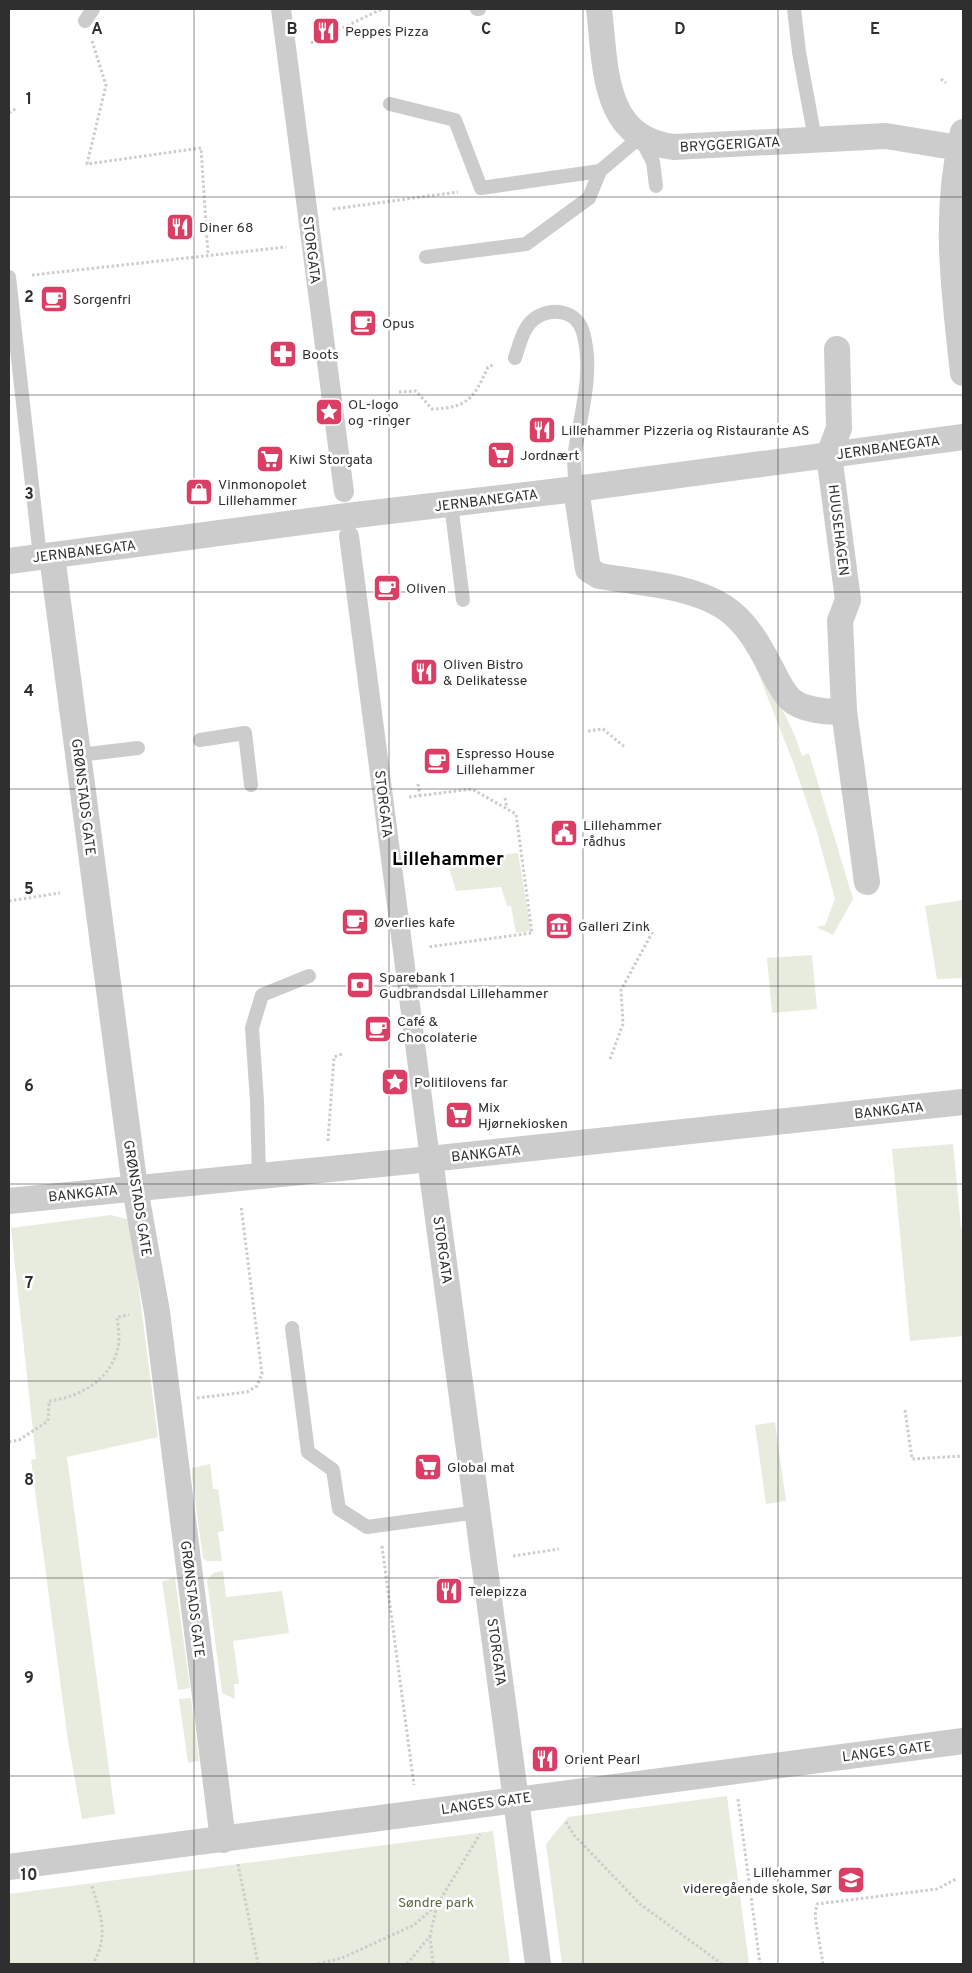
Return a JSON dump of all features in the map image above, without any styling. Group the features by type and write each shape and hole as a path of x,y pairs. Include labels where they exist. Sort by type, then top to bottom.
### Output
{"street":[{"name":"STORGATA","path":"280,9 430,1159 538,1964"},
{"name":"BRYGGERIGATA","path":"599,9 609,85 616,110 626,125 640,137 656,145 674,147 886,136 961,140"},
{"path":"961,140 953,179 950,215 952,278 963,373"},
{"name":"HUUSEHAGEN","path":"836,349 839,428 829,455 848,600 840,621 844,711 867,882"},
{"name":"JERNBANEGATA","path":"9,561 346,515 576,489 963,437"},
{"path":"576,489 588,569 599,576 683,591 724,608 742,623 758,642 784,692 791,700 833,712 844,711"},
{"name":"GRØNSTADS GATE","path":"46,557 79,755 135,1188 157,1312 223,1840"},
{"name":"BANKGATA","path":"9,1200 430,1159 963,1102"},
{"name":"LANGES GATE","path":"9,1867 963,1741"}],"lane":[{"path":"86,21 93,9"},
{"path":"794,9 799,52 815,139"},
{"path":"390,104 455,120 481,188 600,171"},
{"path":"426,257 526,244 589,198 600,171 640,137 653,162 656,186"},
{"path":"10,277 46,557"},
{"path":"515,358 524,334 533,320 546,313 561,312 571,314 579,323 583,332 586,355 585,403 575,453 576,489"},
{"path":"451,504 463,600"},
{"path":"200,740 245,733 252,785"},
{"path":"79,755 138,748"},
{"path":"259,1176 257,1101 252,1028 262,996 309,976"},
{"path":"292,1328 308,1452 333,1470 339,1509 366,1527 478,1512"}],"path":[{"path":"312,43 382,9"},
{"path":"86,21 106,86 87,164 201,148 208,255"},
{"path":"941,79 946,83"},
{"path":"9,113 17,108"},
{"path":"307,212 481,188"},
{"path":"10,277 311,244"},
{"path":"399,392 416,391 432,409 455,409 470,398 479,387"},
{"path":"588,731 602,729 626,748"},
{"path":"418,784 420,796"},
{"path":"384,800 472,789 516,814 532,933 403,951"},
{"path":"505,798 507,808"},
{"path":"9,901 60,893"},
{"path":"610,1059 623,1024 621,990 653,931"},
{"path":"328,1147 334,1057 342,1054"},
{"path":"168,1402 247,1392 257,1386 262,1374 240,1198"},
{"path":"9,1442 19,1440 48,1421 49,1401 65,1399 92,1388 114,1360 119,1340 117,1317 157,1312"},
{"path":"905,1410 912,1460 963,1456"},
{"path":"379,1526 414,1789"},
{"path":"511,1556 559,1549"},
{"path":"737,1791 760,1964"},
{"path":"562,1816 574,1835 640,1904 722,1964"},
{"path":"433,1964 430,1936 437,1905 484,1827"},
{"path":"223,1840 236,1858 258,1964"},
{"path":"90,1878 103,1922 102,1948 93,1964"},
{"path":"823,1964 815,1916 817,1904 937,1889 956,1879"},
{"path":"318,1964 342,1958 406,1929 437,1905"},
{"path":"407,1964 430,1936"}],"green space":[{"path":"753,660 787,718 802,756 809,753 853,899 833,935 816,927 825,925 835,899 816,829 793,762"},
{"path":"518,853 531,931 516,933 511,906 507,906 501,887 456,891 447,861"},
{"path":"963,900 963,978 937,979 925,906"},
{"path":"812,955 817,1009 772,1013 767,958"},
{"path":"953,1144 961,1228 963,1228 963,1336 910,1341 892,1149"},
{"path":"111,1215 130,1220 158,1437 67,1457 115,1814 82,1819 68,1741 31,1460 36,1459 11,1228"},
{"path":"775,1422 786,1501 766,1504 755,1425"},
{"path":"210,1464 213,1489 218,1489 224,1531 218,1532 222,1561 207,1561 203,1558 192,1477 192,1468"},
{"path":"223,1571 226,1597 282,1591 289,1633 233,1641 239,1684 234,1684 235,1699 222,1693 207,1580 213,1573"},
{"path":"175,1578 190,1688 178,1690 162,1581"},
{"path":"191,1698 199,1761 188,1763 179,1699"},
{"path":"727,1796 749,1964 562,1964 546,1844 568,1817"},
{"name":"Søndre park","path":"493,1831 510,1964 9,1964 9,1894"}],"place":[{"name":"Peppes Pizza","path":"326,31"},
{"name":"Diner 68","path":"180,227"},
{"name":"Sorgenfri","path":"54,299"},
{"name":"Opus","path":"363,323"},
{"name":"Boots","path":"283,354"},
{"name":"OL-logo og -ringer","path":"329,412"},
{"name":"Lillehammer Pizzeria og Ristaurante AS","path":"542,430"},
{"name":"Jordnært","path":"501,455"},
{"name":"Kiwi Storgata","path":"270,459"},
{"name":"Vinmonopolet Lillehammer","path":"199,492"},
{"name":"Oliven","path":"387,588"},
{"name":"Oliven Bistro & Delikatesse","path":"424,672"},
{"name":"Espresso House Lillehammer","path":"437,761"},
{"name":"Lillehammer rådhus","path":"564,833"},
{"name":"Øverlies kafe","path":"355,922"},
{"name":"Galleri Zink","path":"559,926"},
{"name":"Sparebank 1 Gudbrandsdal Lillehammer","path":"360,985"},
{"name":"Café & Chocolaterie","path":"378,1029"},
{"name":"Politilovens far","path":"395,1082"},
{"name":"Mix Hjørnekiosken","path":"459,1115"},
{"name":"Global mat","path":"428,1467"},
{"name":"Telepizza","path":"449,1591"},
{"name":"Orient Pearl","path":"545,1759"},
{"name":"Lillehammer videregående skole, Sør","path":"851,1880"}],"district":[{"name":"Lillehammer","path":"448,858"}]}
